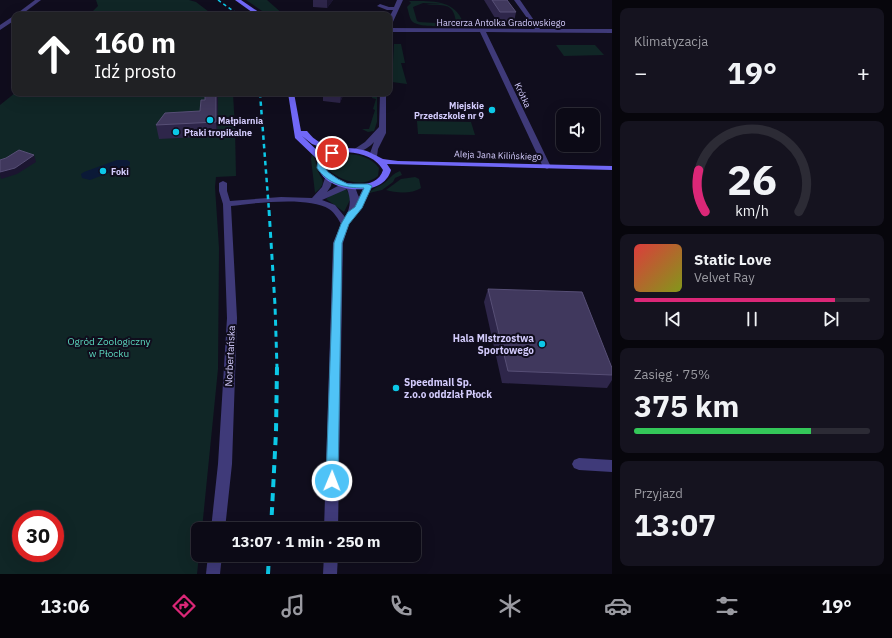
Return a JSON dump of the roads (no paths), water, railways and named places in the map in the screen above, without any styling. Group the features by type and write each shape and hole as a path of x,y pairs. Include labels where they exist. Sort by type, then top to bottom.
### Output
{"main road":[{"path":"238,0 256,12"},
{"path":"292,96 296,118 296,130 299,138 322,159"},
{"path":"296,118 308,139 323,147 339,151"},
{"path":"368,186 349,186 329,177 321,168 322,159 328,154 339,151 357,150 373,156 381,161 386,166 388,173"},
{"name":"Aleja Jana Kilińskiego","path":"381,161 432,164 612,168"},
{"name":"Aleja Jana Kilińskiego","path":"368,186 381,181 388,173 401,168 432,164"}],"street":[{"path":"22,12 38,0"},
{"path":"392,18 400,0"},
{"path":"517,0 539,31"},
{"path":"380,3 388,9 397,8"},
{"path":"0,28 12,19"},
{"name":"Harcerza Antolka Gradowskiego","path":"392,30 612,31"},
{"name":"Krótka","path":"482,30 547,167"},
{"path":"605,31 612,39"},
{"path":"373,156 374,149 381,138 383,96"},
{"path":"357,150 368,144 381,129"},
{"path":"308,200 324,191 329,177"},
{"name":"Norbertańska","path":"219,522 225,464 232,318 227,204 223,191 223,183"},
{"path":"227,204 308,200 349,186 355,199 351,214 345,224 338,243 331,522"},
{"path":"351,214 358,208 368,186"},
{"path":"308,200 332,207 339,214 345,224"},
{"path":"579,464 612,466"},
{"path":"213,574 214,562"},
{"path":"330,574 331,562"}],"water":[{"name":"Foki","path":"117,160 127,160 130,162 130,165 90,180 82,178 81,174 84,172"}],"railway":[{"path":"218,0 235,12"},
{"path":"260,96 269,211"},
{"path":"269,210 277,368"},
{"path":"271,522 276,432 277,368"},
{"path":"268,574 269,562"}],"place":[{"name":"Miejskie Przedszkole nr 9","path":"492,110"},
{"name":"Małpiarnia","path":"210,120"},
{"name":"Ptaki tropikalne","path":"176,132"},
{"name":"Foki","path":"103,171"},
{"name":"Hala Mistrzostwa Sportowego","path":"542,344"},
{"name":"Speedmail Sp. z.o.o oddział Płock","path":"396,388"}],"park label":[{"name":"Ogród Zoologiczny w Płocku","path":"109,346"}]}
